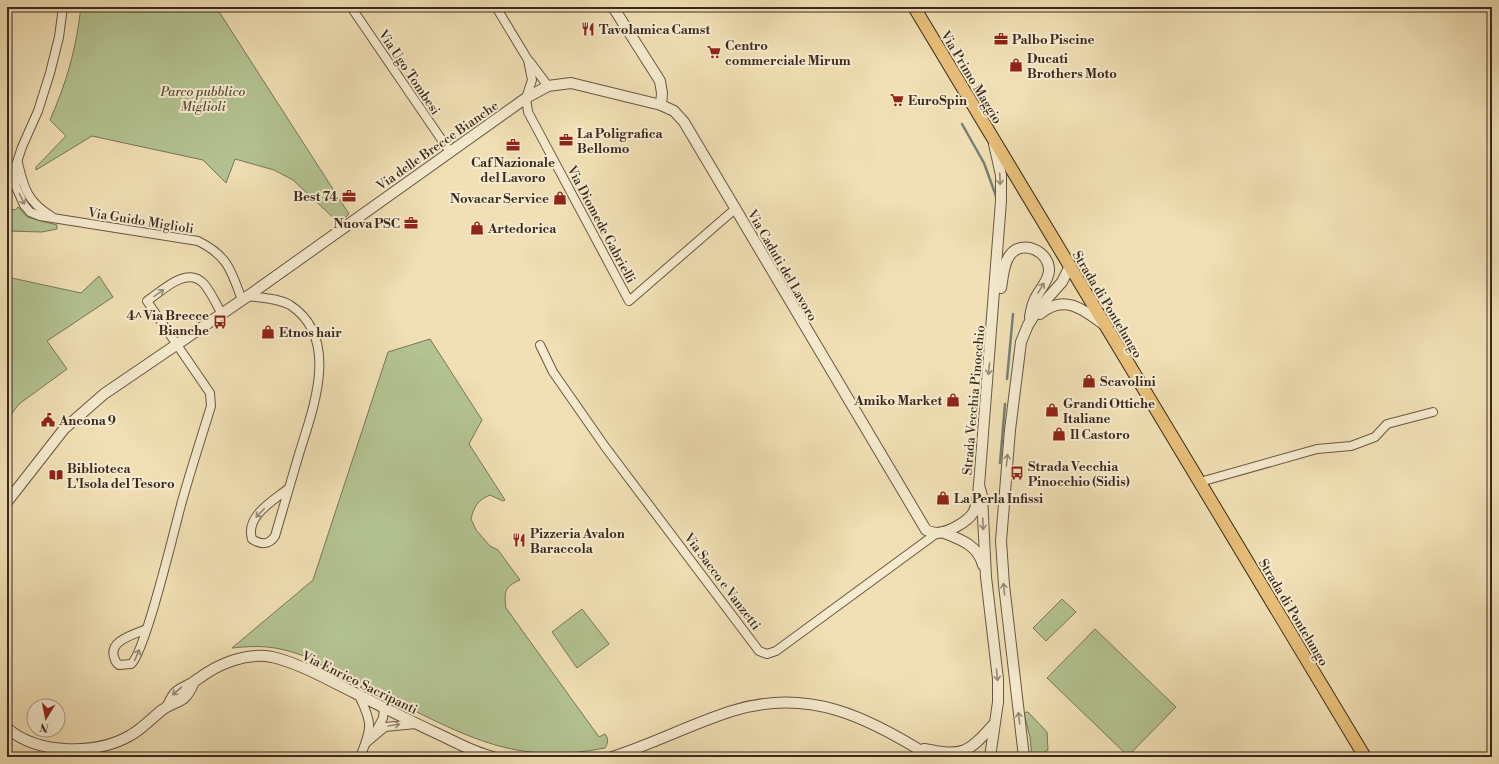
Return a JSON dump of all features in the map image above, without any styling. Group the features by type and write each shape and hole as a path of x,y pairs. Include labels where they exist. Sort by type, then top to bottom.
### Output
{"main road":[{"name":"Via Primo Maggio","path":"914,7 994,140"},
{"name":"Strada di Pontelungo","path":"994,140 1365,757"}],"street":[{"name":"Via Guido Miglioli","path":"63,7 59,36 50,73 38,111 22,147 18,163 21,177 31,200 37,207 52,217 198,241 212,248 224,259 245,298"},
{"name":"Via Ugo Tombesi","path":"351,7 450,152"},
{"path":"496,7 528,60 548,86"},
{"path":"613,7 660,81 662,93 661,105"},
{"path":"526,98 532,80 528,60"},
{"name":"Via delle Brecce Bianche","path":"7,502 64,429 86,408 245,298 526,98 548,86 570,83 661,105"},
{"name":"Via Diomede Gabrielli","path":"526,98 528,112 629,301 735,209"},
{"name":"Via Caduti del Lavoro","path":"661,105 674,111 684,122 773,275 926,530 940,533"},
{"name":"Strada Vecchia Pinocchio","path":"990,757 998,702 998,679 986,577 982,496 979,485 994,307 1001,201 1000,175 994,140"},
{"path":"994,307 1001,291 1004,268 1009,256 1015,250 1022,247 1033,248 1040,252 1044,256 1049,271 1046,281 1034,299 1028,325 1022,342 1003,506 1001,541 1004,585 1024,757"},
{"path":"1028,325 1038,309 1062,282 1070,266"},
{"path":"146,629 119,641 114,647 113,653 116,662 119,665 125,666 135,661 146,629 211,406 210,393 147,301 174,282 184,278 198,280 209,291 222,314"},
{"path":"245,298 276,300 289,305 304,318 313,332 320,370 319,384 289,488 275,536 272,541 266,544 258,543 252,539 250,532 257,514 289,488"},
{"path":"1028,325 1049,307 1063,304 1076,306 1104,325"},
{"name":"Via Sacco e Vanzetti","path":"540,345 553,372 606,448 759,651 766,654 776,651 940,533 963,522 970,516 976,506 979,485"},
{"path":"1200,482 1317,449 1351,446 1375,437 1387,424 1433,412"},
{"path":"940,533 958,538 974,548 981,558 986,577"},
{"name":"Via Enrico Sacripanti","path":"7,728 27,740 48,747 71,750 108,745 132,735 168,706 179,702 188,695 193,684 205,674 226,663 254,657 271,657 302,666 417,724 470,749 493,757"},
{"path":"358,694 370,720 371,733"},
{"path":"612,757 731,712 751,706 792,702 857,716 901,738 931,757"},
{"path":"360,757 365,744 384,708"},
{"path":"371,733 385,727 417,724"},
{"path":"916,748 943,753 969,749 994,724"}],"green space":[{"name":"Parco pubblico Miglioli","path":"81,7 216,7 349,214 339,223 293,180 274,170 235,159 226,183 203,160 92,136 36,170 36,167 66,136 50,120 70,65"},
{"path":"7,206 9,209 15,210 18,207 27,217 57,225 57,229 42,232 7,231"},
{"path":"99,276 113,297 47,341 67,369 19,404 7,420 7,277 81,293"},
{"path":"430,339 482,420 469,444 505,500 503,501 490,495 486,497 477,504 471,519 476,530 490,546 498,550 520,580 511,585 506,591 506,608 599,737 605,734 608,741 605,748 577,752 551,753 527,752 504,747 459,732 304,656 277,648 268,647 232,648 313,580 388,352"},
{"path":"1062,599 1076,612 1046,641 1033,628"},
{"path":"582,609 609,644 577,668 552,632"},
{"path":"1095,629 1176,707 1128,756 1047,678"},
{"path":"1028,712 1047,732 1048,750 1036,757 1032,757 1030,737 1024,714"}],"waterway":[{"path":"962,124 984,163 996,196"},
{"path":"1007,379 1013,314"},
{"path":"1000,463 1005,404"}],"place":[{"name":"Tavolamica Camst","path":"588,29"},
{"name":"Palbo Piscine","path":"1001,39"},
{"name":"Centro commerciale Mirum","path":"714,52"},
{"name":"Ducati Brothers Moto","path":"1016,65"},
{"name":"EuroSpin","path":"897,100"},
{"name":"La Poligrafica Bellomo","path":"566,140"},
{"name":"Caf Nazionale del Lavoro","path":"513,145"},
{"name":"Best 74","path":"349,196"},
{"name":"Novacar Service","path":"560,198"},
{"name":"Nuova PSC","path":"411,223"},
{"name":"Artedorica","path":"477,228"},
{"name":"4^ Via Brecce Bianche","path":"220,322"},
{"name":"Etnos hair","path":"268,332"},
{"name":"Scavolini","path":"1089,381"},
{"name":"Amiko Market","path":"953,400"},
{"name":"Grandi Ottiche Italiane","path":"1052,410"},
{"name":"Ancona 9","path":"48,420"},
{"name":"Il Castoro","path":"1059,434"},
{"name":"Strada Vecchia Pinocchio (Sidis)","path":"1017,473"},
{"name":"Biblioteca L'Isola del Tesoro","path":"56,475"},
{"name":"La Perla Infissi","path":"943,498"},
{"name":"Pizzeria Avalon Baraccola","path":"519,540"}]}
